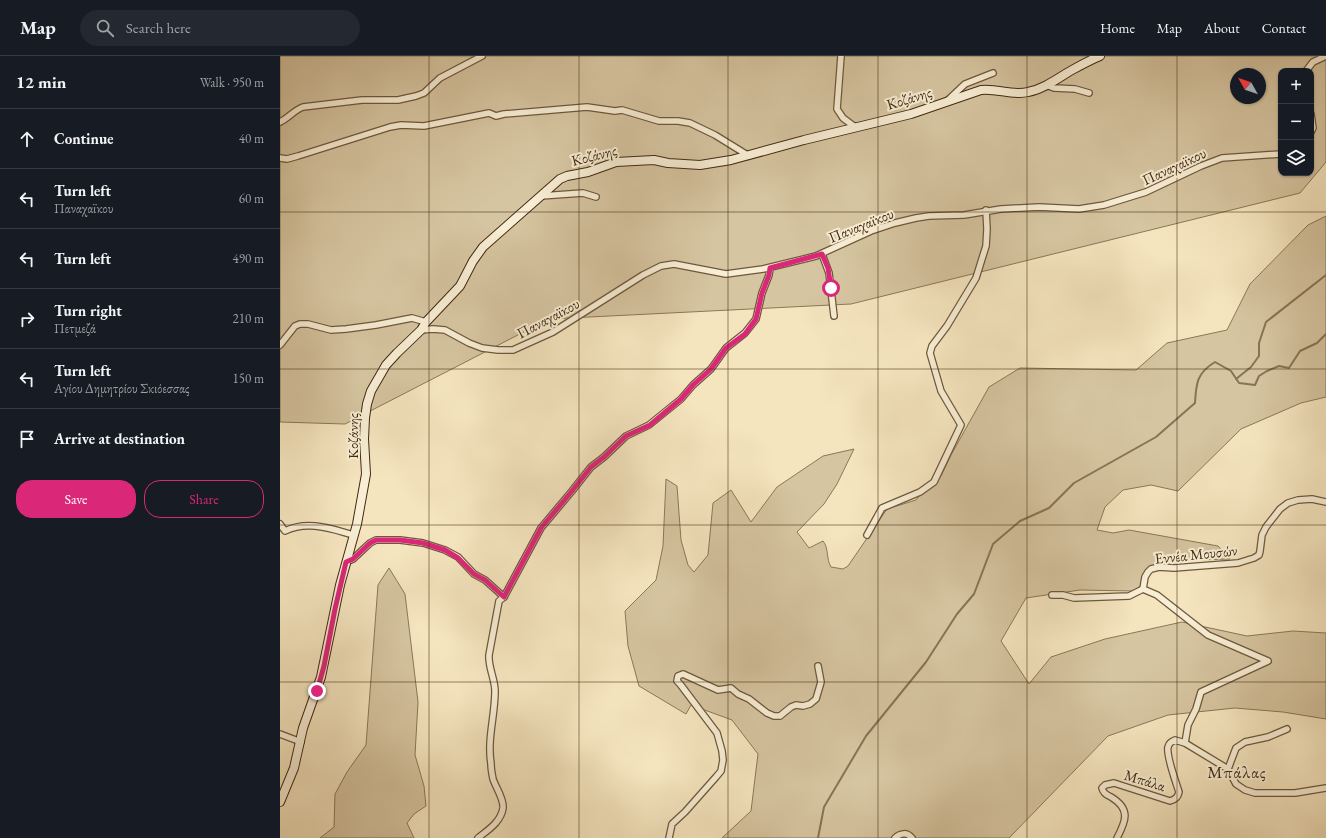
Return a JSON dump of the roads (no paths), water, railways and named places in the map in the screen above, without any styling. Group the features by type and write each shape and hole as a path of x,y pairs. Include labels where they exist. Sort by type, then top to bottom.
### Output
{"street":[{"path":"280,122 297,109 303,107 362,100 398,100 416,96 424,93 440,78 482,56"},
{"path":"841,56 838,109 843,118 855,127"},
{"name":"Κοζάνης","path":"280,802 294,768 305,722 317,691 324,666 334,613 354,535 366,474 364,439 365,413 368,400 375,383 386,365 421,330 426,322 460,286 473,261 483,247 560,179 567,176 588,172 616,162 654,160 668,163 700,165 749,156 804,140 911,114 981,90 1022,93 1036,90 1100,56"},
{"path":"1308,68 1313,62 1326,56"},
{"path":"947,101 965,84 993,73"},
{"path":"1046,85 1057,89 1074,89 1089,93"},
{"path":"280,158 286,159 298,156 396,125 424,126 488,113 496,116 504,114 587,107 615,112 622,110 633,112 659,121 678,121 690,124 715,135 749,156"},
{"name":"Παναχαϊκου","path":"421,330 445,330 482,348 513,350 553,332 643,275 661,266 678,264 730,274 770,268 822,254 871,231 895,223 929,216 959,216 986,210 1039,207 1079,209 1104,204 1146,192 1201,166 1222,158 1278,154"},
{"path":"541,196 583,193 596,197"},
{"path":"867,535 882,508 920,492 934,482 961,425 941,391 930,353 932,346 947,326 976,278 986,246 986,210"},
{"path":"822,254 829,273 834,316"},
{"path":"478,838 497,821 503,808 493,779 489,741 494,709 495,688 489,658 500,600 504,597 541,528 591,467 626,436 650,425 681,399 693,385 711,369 726,348 745,334 756,319 770,268"},
{"path":"280,345 295,326 300,324 308,324 331,330 376,325 412,318 426,322"},
{"name":"Εννέα Μουσών","path":"1143,589 1145,577 1151,569 1159,567 1174,568 1238,563 1254,558 1259,555 1262,534 1280,509 1288,503 1298,500 1312,499 1326,502"},
{"path":"280,524 285,530 302,525 321,526 354,535"},
{"path":"346,562 353,559 370,543 376,540 400,540 423,543 445,550 458,558 474,574 485,580 504,597"},
{"path":"1052,595 1063,595 1074,598 1129,596 1143,589 1157,595 1208,635 1268,661 1201,692 1196,709 1188,726 1185,743 1228,770 1236,784 1245,790 1255,793 1295,793 1326,788"},
{"path":"669,838 672,824 686,812 721,771 723,760 717,733 677,681 678,676 682,674 718,690 732,688 738,694 749,699 767,713 774,716 780,716 791,707 810,704 816,699 821,682 818,666"},
{"path":"1228,770 1236,748 1245,742 1268,737 1286,729"},
{"path":"280,734 300,742"},
{"name":"Μπάλα","path":"1117,838 1125,822 1125,813 1117,801 1103,792 1102,788 1105,785 1114,783 1170,801 1176,799 1179,792 1168,753 1168,746 1175,740 1185,743"},
{"path":"895,838 898,835 905,834 912,838"}],"waterway":[{"path":"1236,379 1251,367 1259,356 1259,343 1266,322 1326,275"},
{"path":"818,838 824,807 866,736 926,662 957,614 974,594 993,544 1020,521 1049,508 1074,483 1156,437 1195,403 1199,379 1204,370 1215,362 1231,371 1239,383 1255,385 1259,376 1267,371 1279,366 1289,368 1300,351 1317,343 1326,334"}],"district":[{"name":"Μπάλας","path":"1237,772"}]}
